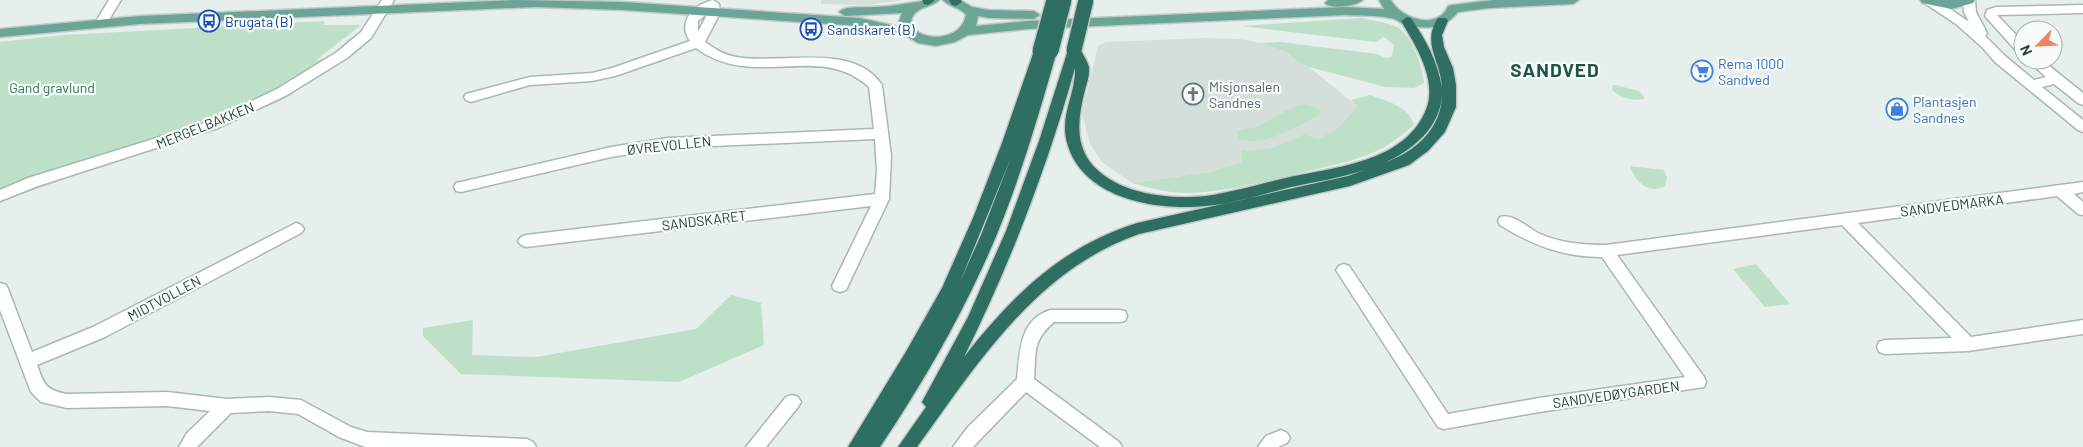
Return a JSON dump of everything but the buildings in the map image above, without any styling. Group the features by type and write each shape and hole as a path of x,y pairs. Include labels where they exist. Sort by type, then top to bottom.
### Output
{"highway":[{"path":"870,447 926,361 963,292 1004,194 1034,107 1054,0"},
{"path":"857,447 913,355 949,289 980,218 1064,0"},
{"path":"906,447 950,369 986,296 1017,225 1039,166 1074,50 1086,0"},
{"path":"1074,50 1082,69 1072,109 1071,125 1077,154 1087,168 1107,184 1130,195 1158,201 1183,202 1206,200 1346,170 1370,163 1411,141 1424,126 1433,111 1435,85 1423,48 1401,18"},
{"path":"906,447 991,337 1020,303 1049,276 1079,255 1104,241 1137,229 1350,181 1404,161 1423,148 1440,129 1450,107 1448,76 1436,35 1442,21"}],"main road":[{"path":"386,4 422,0"},
{"path":"644,0 860,22 910,33 927,40 938,41 949,40 966,31 1028,24 1134,22 1346,12 1401,18 1431,24 1442,21 1449,16 1451,5 1573,0"},
{"path":"714,8 861,12 914,7 929,0"},
{"path":"953,1 969,10 1009,15 1114,14 1218,10 1357,0"},
{"path":"1386,0 1389,9 1401,18"},
{"path":"1928,1 1951,5 1969,0"},
{"path":"0,27 386,4 536,2 698,12"},
{"path":"910,33 905,19 914,7"},
{"path":"966,31 971,24 972,17 969,10"},
{"path":"0,34 103,20"}],"street":[{"path":"103,20 115,0"},
{"path":"1969,0 1973,21 1988,45"},
{"path":"1928,1 1960,20 1988,45 2000,59 2083,126"},
{"name":"MERGELBAKKEN","path":"0,196 33,182 180,137 252,107 282,92 342,55 366,35 386,4"},
{"path":"714,8 698,12 690,25 691,34 706,51 732,62 839,64 854,69 875,85 882,134 884,187 882,199 840,286"},
{"path":"471,97 530,81 592,77 615,72 698,43 714,8"},
{"path":"2013,39 1991,16 1991,13 1996,11 2083,9"},
{"path":"2046,70 2083,100"},
{"path":"2031,85 2056,79"},
{"name":"ØVREVOLLEN","path":"462,187 611,152 668,143 882,134"},
{"name":"SANDVEDMARKA","path":"1606,251 2083,187"},
{"path":"2061,191 2083,210"},
{"name":"SANDSKARET","path":"526,240 882,199"},
{"path":"1844,218 1968,344"},
{"path":"1505,221 1534,240 1559,248 1606,251"},
{"name":"MIDTVOLLEN","path":"28,361 99,332 296,229"},
{"name":"SANDVEDØYGARDEN","path":"1344,270 1444,422 1539,405 1698,382 1606,251"},
{"path":"0,289 37,387 47,397 67,401 168,399 227,406 269,404 301,407 345,432 367,440 527,447"},
{"path":"962,447 974,432 1026,382 1029,340 1036,328 1050,316 1119,316"},
{"path":"1885,347 1968,344 2083,327"},
{"path":"1026,382 1113,447"},
{"path":"755,447 792,402"},
{"path":"188,447 193,438 227,406"}],"shaded area":[{"path":"821,0 904,0 868,5 821,4"},
{"path":"1205,38 1239,39 1261,43 1288,53 1309,67 1357,106 1345,123 1337,130 1318,139 1304,134 1266,151 1241,150 1242,162 1210,172 1132,183 1102,162 1090,144 1082,113 1098,46 1106,42"}],"green space":[{"path":"1362,18 1397,27 1407,36 1421,68 1424,83 1414,88 1385,87 1309,67 1300,63 1288,53 1261,43 1280,42 1377,54 1386,58 1392,57 1394,45 1384,37 1375,42 1240,26"},
{"name":"Gand gravlund","path":"325,21 323,25 361,25 315,61 333,55 349,39 361,38 291,95 218,127 122,158 0,202 0,42 64,35"},
{"path":"1615,85 1639,91 1645,98 1633,100 1624,97 1613,91 1612,86"},
{"path":"1370,95 1397,105 1407,113 1414,125 1397,139 1366,156 1272,180 1216,191 1173,192 1132,183 1210,172 1242,162 1241,150 1260,150 1274,147 1304,134 1318,139 1340,126 1348,117 1357,106 1351,100"},
{"path":"1304,104 1318,108 1321,112 1318,116 1269,139 1248,141 1238,139 1237,131 1256,127 1297,105"},
{"path":"1630,166 1664,170 1667,178 1665,186 1653,189 1648,188 1635,177"},
{"path":"1756,264 1790,304 1765,307 1733,269"},
{"path":"731,295 761,303 764,345 679,382 461,374 423,336 423,328 473,320 472,355 536,357 696,329"}],"place":[{"name":"Brugata (B)","path":"209,21"},
{"name":"Sandskaret (B)","path":"811,29"},
{"name":"Rema 1000 Sandved","path":"1702,71"},
{"name":"Misjonsalen Sandnes","path":"1193,94"},
{"name":"Plantasjen Sandnes","path":"1897,109"}],"district":[{"name":"SANDVED","path":"1555,69"}]}
